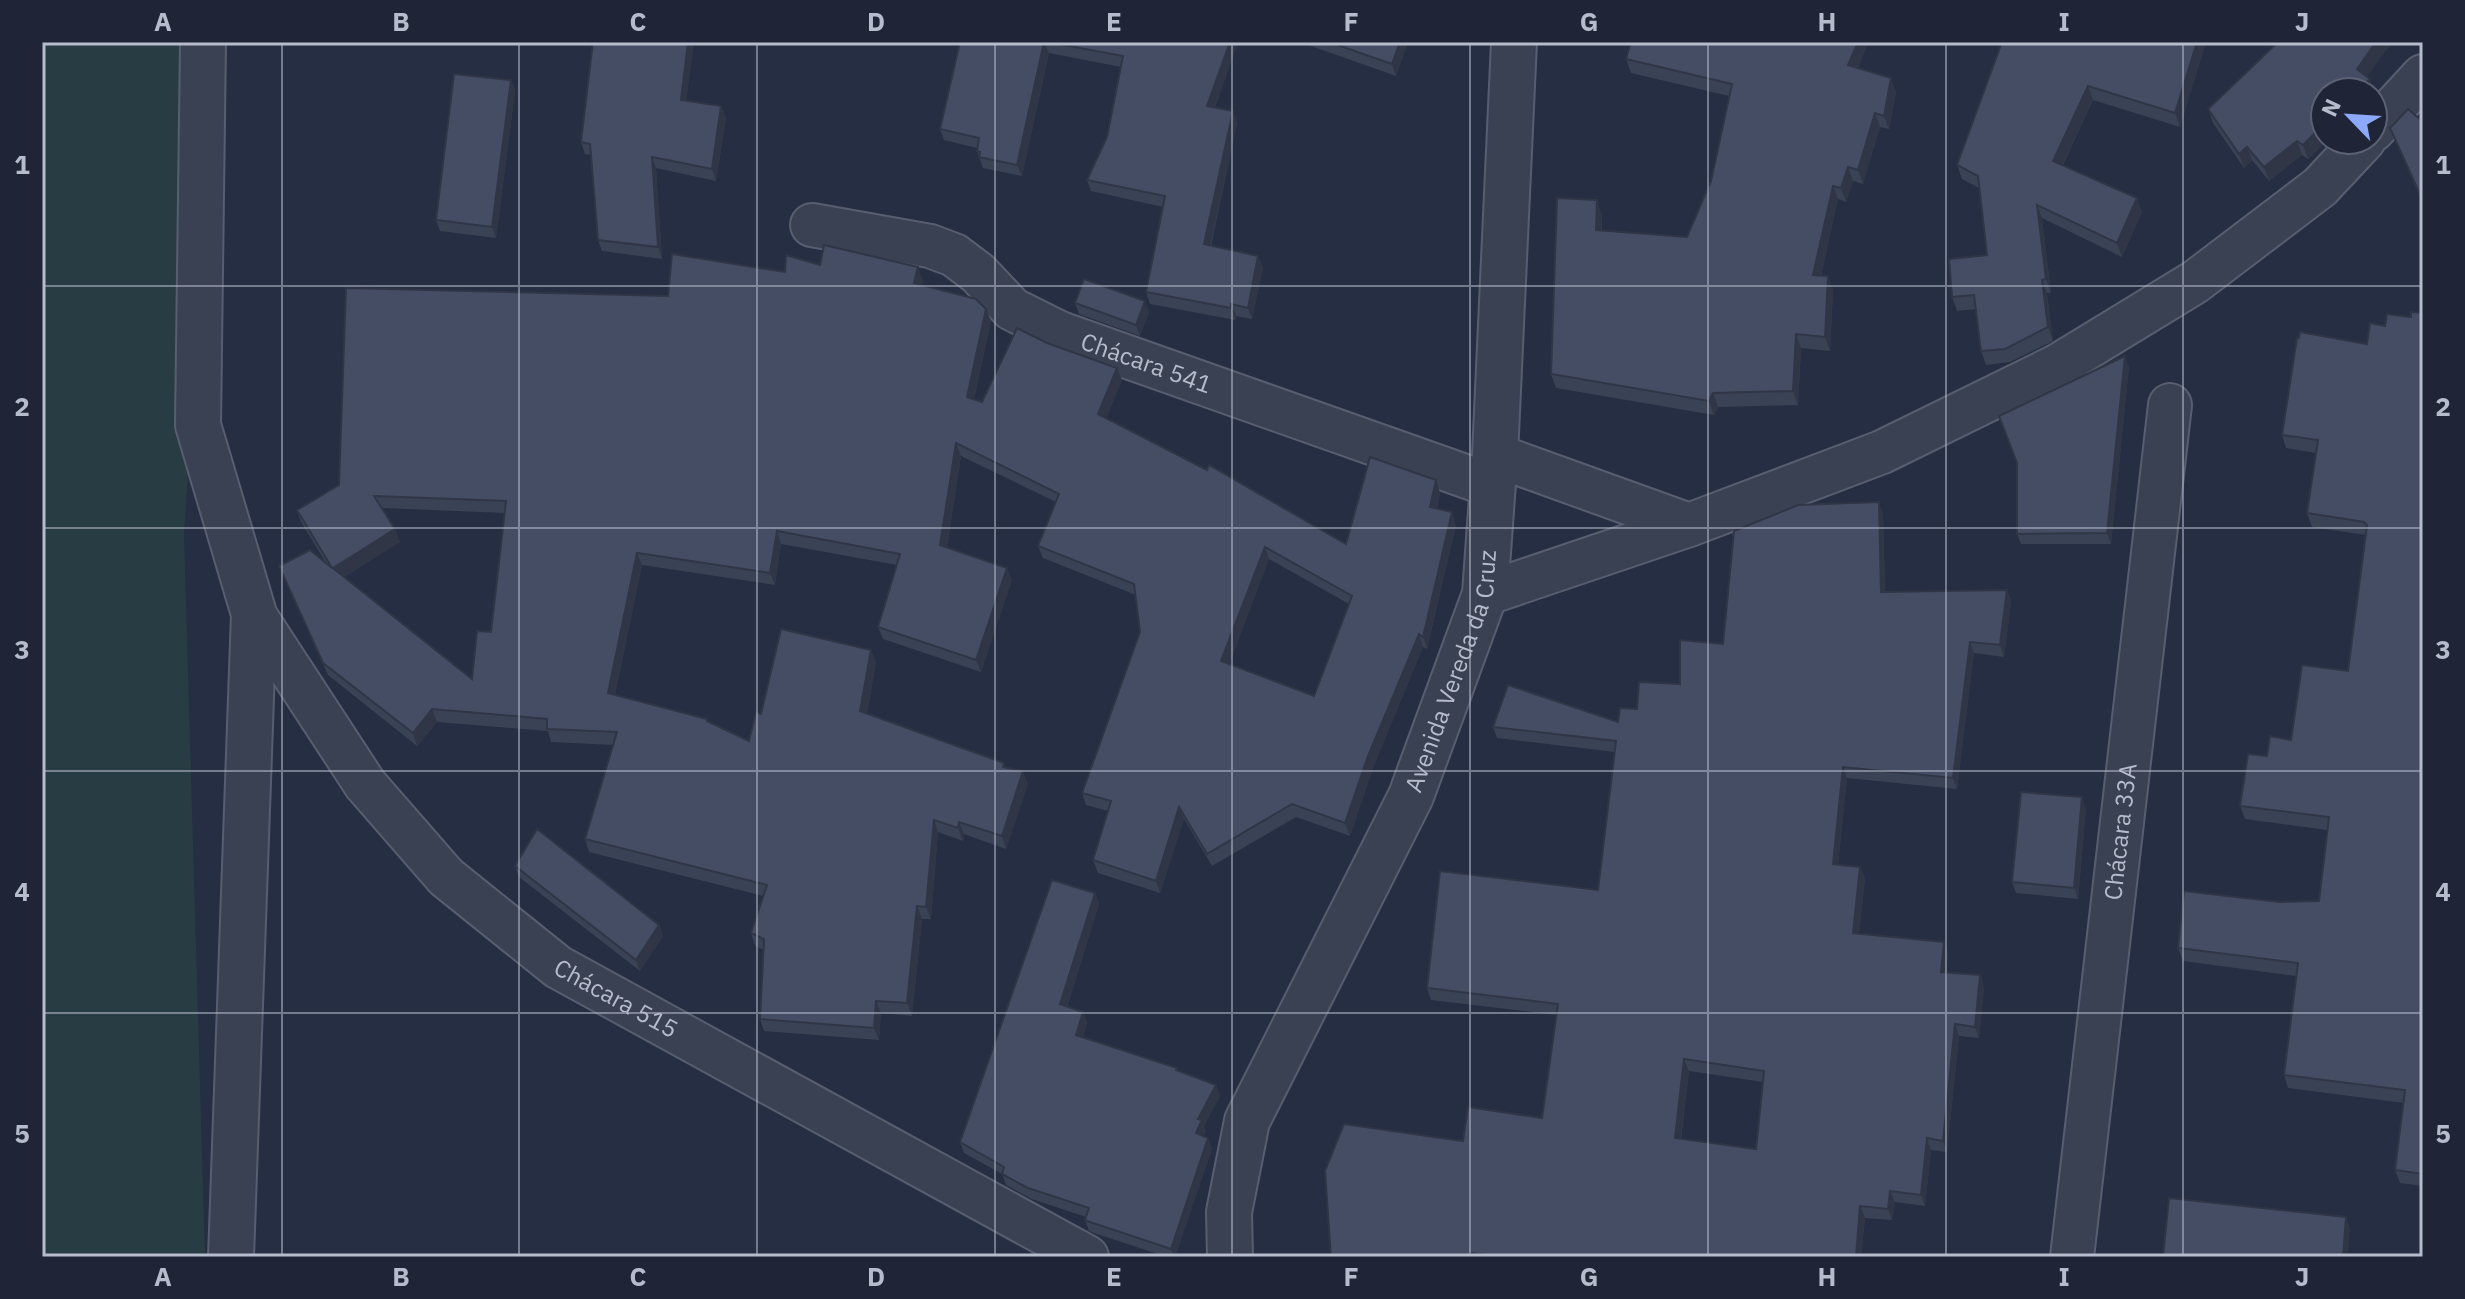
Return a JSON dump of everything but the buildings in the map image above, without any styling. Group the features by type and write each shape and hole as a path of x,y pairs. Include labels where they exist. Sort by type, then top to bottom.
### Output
{"street":[{"path":"203,42 198,425 254,614 231,1257"},
{"name":"Avenida Vereda da Cruz","path":"1230,1257 1229,1212 1247,1121 1411,796 1485,594 1494,471 1514,42"},
{"path":"2389,113 2423,76"},
{"path":"1485,594 1689,525 1882,452 2059,365 2195,282 2320,187 2349,156"},
{"name":"Chácara 541","path":"812,225 930,246 954,255 978,273 1012,309 1060,333 1494,471 1689,525"},
{"name":"Chácara 33A","path":"2072,1257 2170,405"},
{"name":"Chácara 515","path":"254,614 365,784 446,877 558,967 1087,1257"}],"shaded area":[{"path":"42,42 216,42 184,534 205,1257 42,1257"}]}
